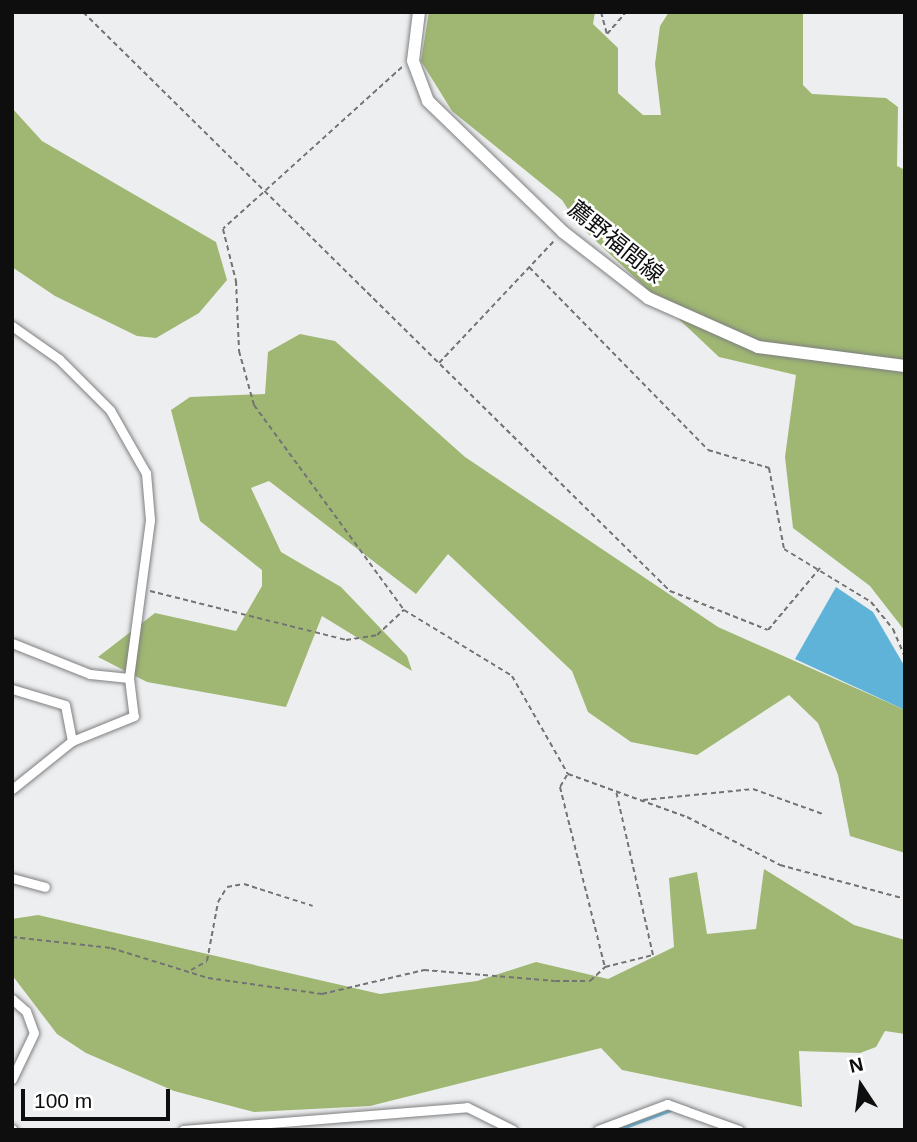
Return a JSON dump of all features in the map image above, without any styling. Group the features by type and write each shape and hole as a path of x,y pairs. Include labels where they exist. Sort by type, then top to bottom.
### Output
{"main road":[{"name":"薦野福間線","path":"419,12 413,61 428,101 563,232 648,298 733,338 781,352 905,366"}],"street":[{"path":"12,326 92,391 139,456 150,495 142,589 129,678 134,716 72,741 12,789"},
{"path":"12,643 90,674 129,678"},
{"path":"12,689 65,705 72,741"},
{"path":"12,878 45,887"},
{"path":"12,999 26,1011 34,1033 12,1079"},
{"path":"598,1130 667,1104 739,1130"},
{"path":"183,1130 467,1107 513,1130"}],"path":[{"path":"83,12 438,364 682,600 768,630 820,568"},
{"path":"601,12 607,34 626,12"},
{"path":"413,61 263,191 222,235 236,281 247,385 254,405 404,610 512,677 568,774 642,800 780,865 905,899"},
{"path":"904,153 905,175"},
{"path":"438,364 563,232"},
{"path":"529,267 708,450 769,468 784,549 820,568 871,602 893,628 905,657"},
{"path":"142,589 346,640 377,635 404,610"},
{"path":"568,774 559,787 605,967"},
{"path":"642,800 753,789 823,814"},
{"path":"12,937 111,948 190,971 322,994 424,970 555,981 590,981 605,967 653,955 616,791"},
{"path":"190,971 207,961 218,902 227,887 244,884 313,906"}],"green space":[{"path":"429,12 595,12 593,24 618,48 618,93 643,115 661,115 655,64 660,26 669,12 803,12 803,85 812,94 886,98 898,107 897,166 905,170 905,631 870,586 793,528 785,457 796,375 719,357 577,223 562,200 452,111 421,61"},
{"path":"12,108 42,141 216,242 227,280 199,313 156,338 137,336 55,296 12,267"},
{"path":"300,334 335,341 465,457 718,627 905,710 905,853 850,836 838,775 818,723 789,695 697,755 631,742 588,712 572,671 448,554 416,594 269,481 251,488 281,552 341,587 407,656 412,671 322,616 286,707 147,682 98,657 155,613 236,631 262,586 262,570 200,521 171,410 190,397 265,394 268,352"},
{"path":"764,869 854,925 905,940 905,1034 885,1031 876,1047 860,1053 799,1051 802,1107 622,1070 601,1048 370,1106 254,1112 174,1091 86,1053 57,1034 12,975 12,919 38,915 380,994 477,981 536,962 608,979 674,947 669,878 697,872 707,934 756,929"}],"water":[{"path":"836,587 873,612 905,667 905,710 795,659"}],"waterway":[{"path":"617,1130 671,1110"}]}
